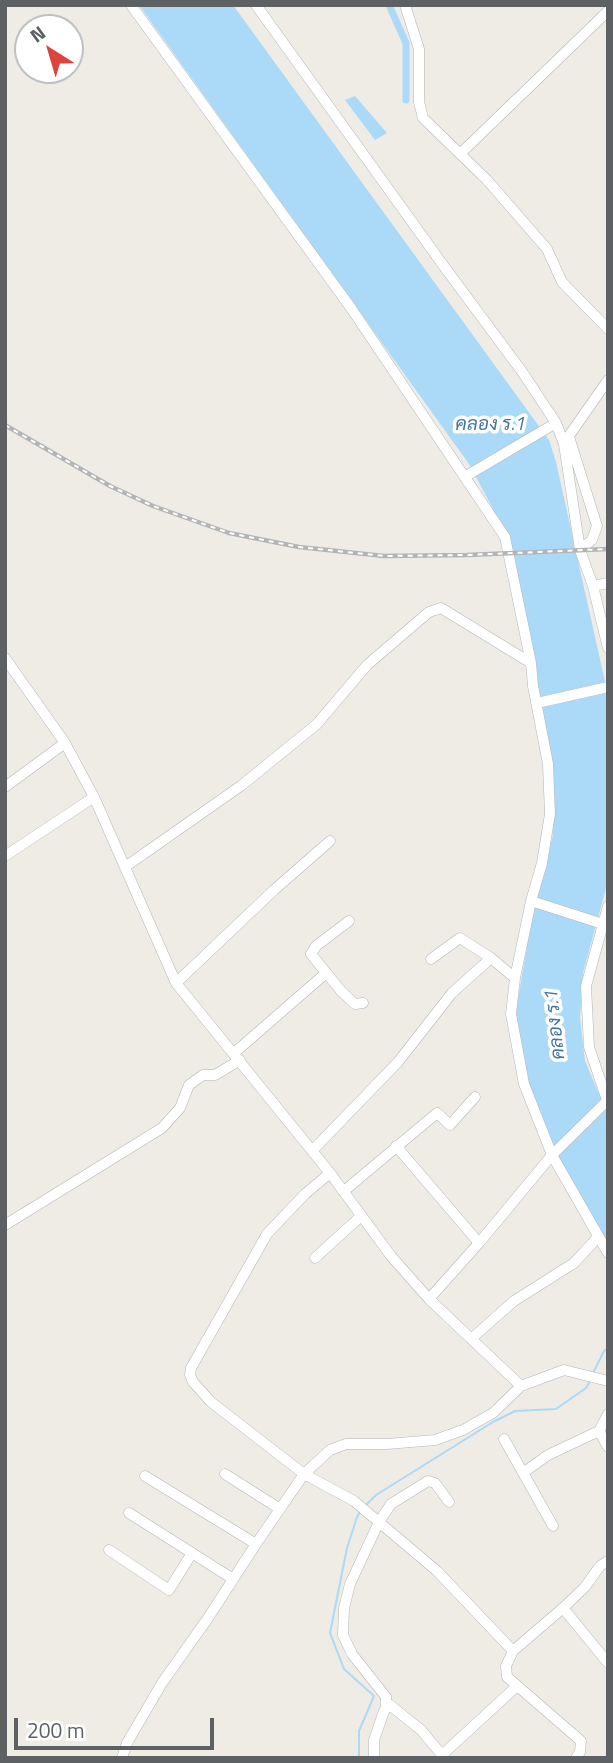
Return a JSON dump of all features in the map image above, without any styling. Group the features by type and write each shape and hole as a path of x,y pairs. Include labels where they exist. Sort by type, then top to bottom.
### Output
{"street":[{"path":"131,5 351,308 505,537 540,702 548,764 550,814 542,863 515,978 511,1014 524,1084 552,1155 608,1253"},
{"path":"256,5 523,373 556,423 566,440 597,526 592,540 580,550"},
{"path":"405,5 419,49 419,102 423,118 461,153 547,249 562,282 608,329"},
{"path":"461,153 608,11"},
{"path":"608,380 566,440 580,550 593,586 608,648"},
{"path":"466,476 556,423"},
{"path":"593,586 608,583"},
{"path":"125,867 242,785 317,724 367,665 429,612 441,608 531,663"},
{"path":"5,658 65,743 94,797 176,983 330,1173 391,1256 429,1299 521,1387"},
{"path":"540,702 608,687"},
{"path":"5,787 65,743"},
{"path":"5,856 94,797"},
{"path":"176,983 330,841"},
{"path":"531,901 603,924"},
{"path":"429,1299 552,1155 607,1102 589,1047 586,986 608,906"},
{"path":"349,921 311,954 325,974 355,1004 363,1003"},
{"path":"431,959 460,938 515,978"},
{"path":"312,1151 398,1062 452,993 491,958"},
{"path":"5,1225 162,1128 180,1108 189,1085 203,1075 215,1076 325,974"},
{"path":"344,1191 437,1113 450,1125 475,1097"},
{"path":"396,1146 479,1243"},
{"path":"330,1173 305,1194 267,1234 191,1368 193,1382 211,1402 304,1474 354,1502 438,1571 513,1651"},
{"path":"315,1258 361,1216"},
{"path":"471,1339 514,1301 574,1263 598,1237"},
{"path":"122,1758 127,1743 162,1683 279,1509 304,1474 330,1450 346,1444 435,1440 463,1430 493,1413 521,1387 564,1370 607,1381"},
{"path":"523,1473 548,1455 598,1431 608,1414"},
{"path":"598,1431 608,1447"},
{"path":"504,1439 553,1526"},
{"path":"225,1474 279,1509"},
{"path":"145,1476 256,1544"},
{"path":"374,1758 374,1740 386,1707 386,1697 352,1654 343,1635 344,1608 350,1584 379,1522 391,1504 428,1481 435,1483 449,1502"},
{"path":"129,1513 233,1579"},
{"path":"109,1550 169,1590 192,1553"},
{"path":"576,1758 580,1752 581,1741 506,1677 506,1666 513,1651 563,1608 585,1587 600,1566 608,1561"},
{"path":"563,1608 608,1663"},
{"path":"386,1707 390,1705 412,1721 442,1755 517,1686"}],"water":[{"name":"คลอง ร.1","path":"139,5 233,5 549,440 608,695 608,881 583,973 580,1018 585,1061 608,1115 608,1247 557,1158 527,1082 515,1015 534,907 553,835 550,756 504,542 492,507 469,464"},
{"path":"355,96 387,133 375,140 345,100"}],"waterway":[{"path":"389,5 406,43 406,100"},
{"path":"593,1373 608,1348"},
{"path":"365,1506 376,1495 493,1422 515,1411 556,1409 586,1388 590,1381"},
{"path":"359,1758 359,1731 374,1696 344,1669 330,1633 347,1548 361,1510"}],"railway":[{"path":"5,425 110,486 153,506 229,533 299,547 384,556 608,549"}]}
